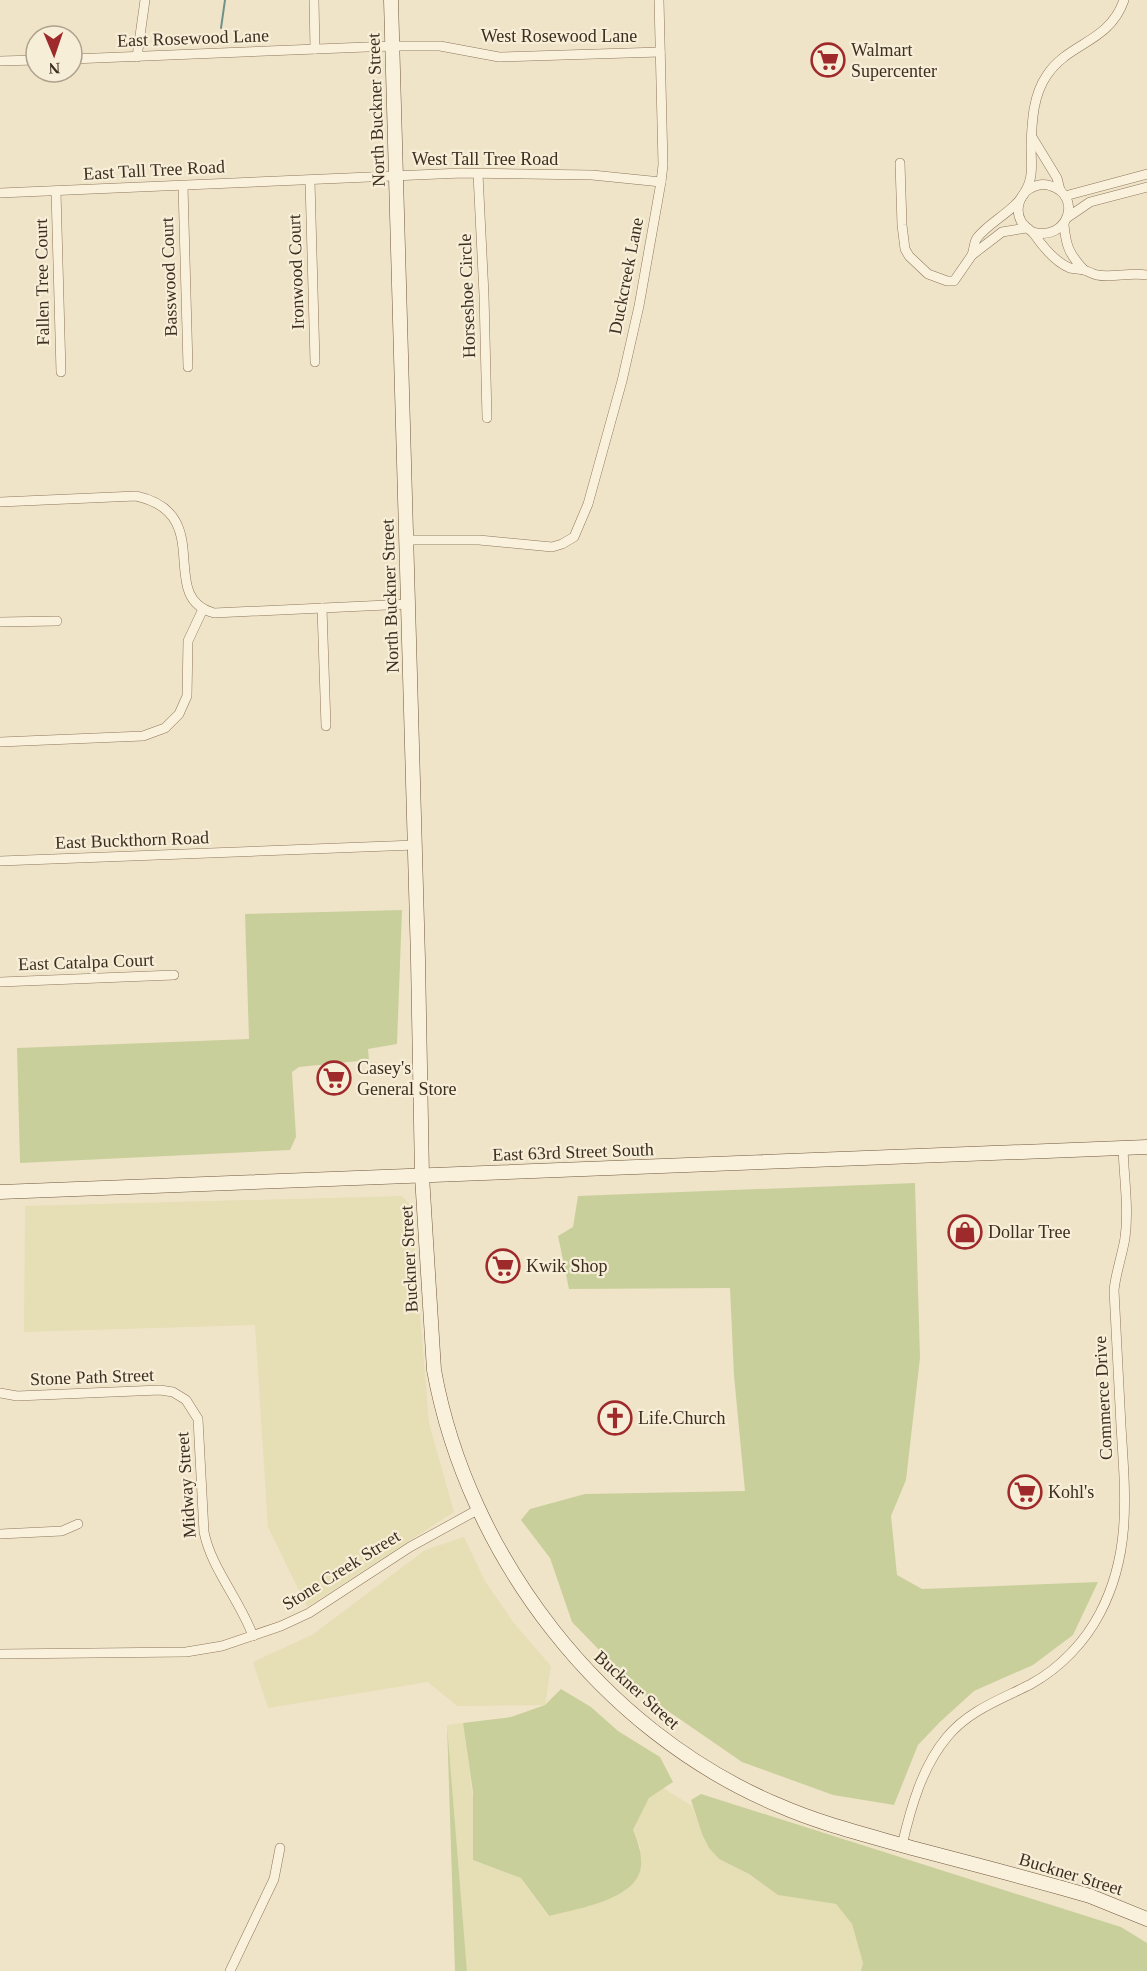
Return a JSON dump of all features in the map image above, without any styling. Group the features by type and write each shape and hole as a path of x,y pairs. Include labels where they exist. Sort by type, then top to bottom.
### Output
{"main road":[{"name":"North Buckner Street","path":"391,0 415,845 422,1191"},
{"name":"East 63rd Street South","path":"0,1192 1147,1147"},
{"name":"Buckner Street","path":"422,1191 434,1370 439,1397 457,1454 479,1509 502,1555 533,1604 602,1686 643,1724 690,1759 778,1806 839,1827 1090,1896 1147,1919"}],"street":[{"path":"137,57 145,0"},
{"path":"314,0 315,49"},
{"name":"Duckcreek Lane","path":"406,540 479,540 548,547 562,544 576,534 584,518 632,337 661,182 663,165 659,0"},
{"path":"1124,0 1121,10 1106,29 1066,55 1046,75 1035,102 1031,176 1019,206 1019,214 1040,245 1069,267 1096,275 1147,275"},
{"name":"West Rosewood Lane","path":"315,49 392,46 448,47 499,57 660,52"},
{"name":"East Rosewood Lane","path":"84,59 315,49"},
{"path":"0,61 24,60"},
{"path":"1032,136 1057,178 1068,203 1066,245 1075,261 1084,270"},
{"path":"900,163 903,242 909,256 928,274 947,281 954,281 972,255 1002,232 1029,230 1041,235 1049,234 1057,231 1090,202 1147,187"},
{"name":"West Tall Tree Road","path":"310,181 478,174 592,175 661,182"},
{"name":"Horseshoe Circle","path":"478,174 487,417"},
{"path":"972,255 976,239 1032,187 1046,184 1062,193 1147,174"},
{"name":"East Tall Tree Road","path":"0,193 310,181"},
{"name":"Ironwood Court","path":"310,181 315,362"},
{"name":"Basswood Court","path":"183,186 188,367"},
{"name":"Fallen Tree Court","path":"56,191 61,372"},
{"path":"0,502 136,496 154,502 171,515 181,531 186,586 195,603 214,613 408,604"},
{"path":"322,608 326,726"},
{"path":"0,742 142,736 165,728 179,714 187,696 188,641 203,609"},
{"path":"0,622 57,621"},
{"name":"East Buckthorn Road","path":"0,861 415,845"},
{"name":"East Catalpa Court","path":"0,982 174,975"},
{"name":"Commerce Drive","path":"902,1845 923,1776 947,1737 968,1717 1034,1682 1064,1659 1088,1632 1100,1613 1117,1571 1123,1546 1124,1488 1114,1290 1117,1267 1125,1240 1123,1148"},
{"name":"Stone Path Street","path":"0,1393 17,1396 160,1390 183,1397"},
{"name":"Midway Street","path":"183,1397 198,1419 206,1544 242,1609 253,1636"},
{"name":"Stone Creek Street","path":"0,1654 186,1652 222,1646 309,1613 410,1547 479,1509"},
{"path":"0,1534 62,1531 78,1524"},
{"path":"230,1971 274,1879 280,1848"}],"shaded area":[{"path":"402,1196 409,1204 412,1216 429,1423 454,1512 307,1607 268,1527 255,1325 24,1332 25,1206"},
{"path":"464,1537 485,1581 513,1622 551,1666 545,1705 457,1706 428,1682 268,1708 253,1662 312,1635 425,1550"},
{"path":"463,1723 473,1798 473,1860 521,1878 548,1916 641,1849 633,1830 649,1798 663,1788 692,1806 709,1848 719,1859 749,1874 778,1895 836,1904 852,1924 863,1963 861,1971 467,1971 447,1725"}],"green space":[{"path":"402,910 397,1044 368,1049 369,1060 299,1067 292,1072 296,1137 290,1150 20,1163 17,1048 249,1039 245,914"},
{"path":"915,1183 920,1358 906,1480 891,1516 897,1575 922,1589 1098,1582 1073,1635 1033,1665 974,1691 918,1745 894,1805 833,1795 742,1762 639,1691 572,1622 550,1558 521,1520 530,1509 585,1494 745,1491 734,1376 730,1288 569,1289 558,1236 573,1227 578,1196"},
{"path":"561,1689 591,1707 618,1731 660,1757 673,1782 649,1798 633,1830 641,1857 641,1866 637,1878 629,1887 604,1901 549,1916 521,1878 473,1860 473,1792 463,1723 511,1717 545,1705"},
{"path":"447,1725 467,1971 455,1971"},
{"path":"701,1794 1121,1927 1147,1943 1147,1971 861,1971 863,1963 852,1924 836,1904 778,1895 749,1874 719,1859 709,1848 691,1800"}],"waterway":[{"path":"221,28 225,0"}],"place":[{"name":"Walmart Supercenter","path":"828,60"},
{"name":"Casey's General Store","path":"334,1078"},
{"name":"Dollar Tree","path":"965,1232"},
{"name":"Kwik Shop","path":"503,1266"},
{"name":"Life.Church","path":"615,1418"},
{"name":"Kohl's","path":"1025,1492"}]}
